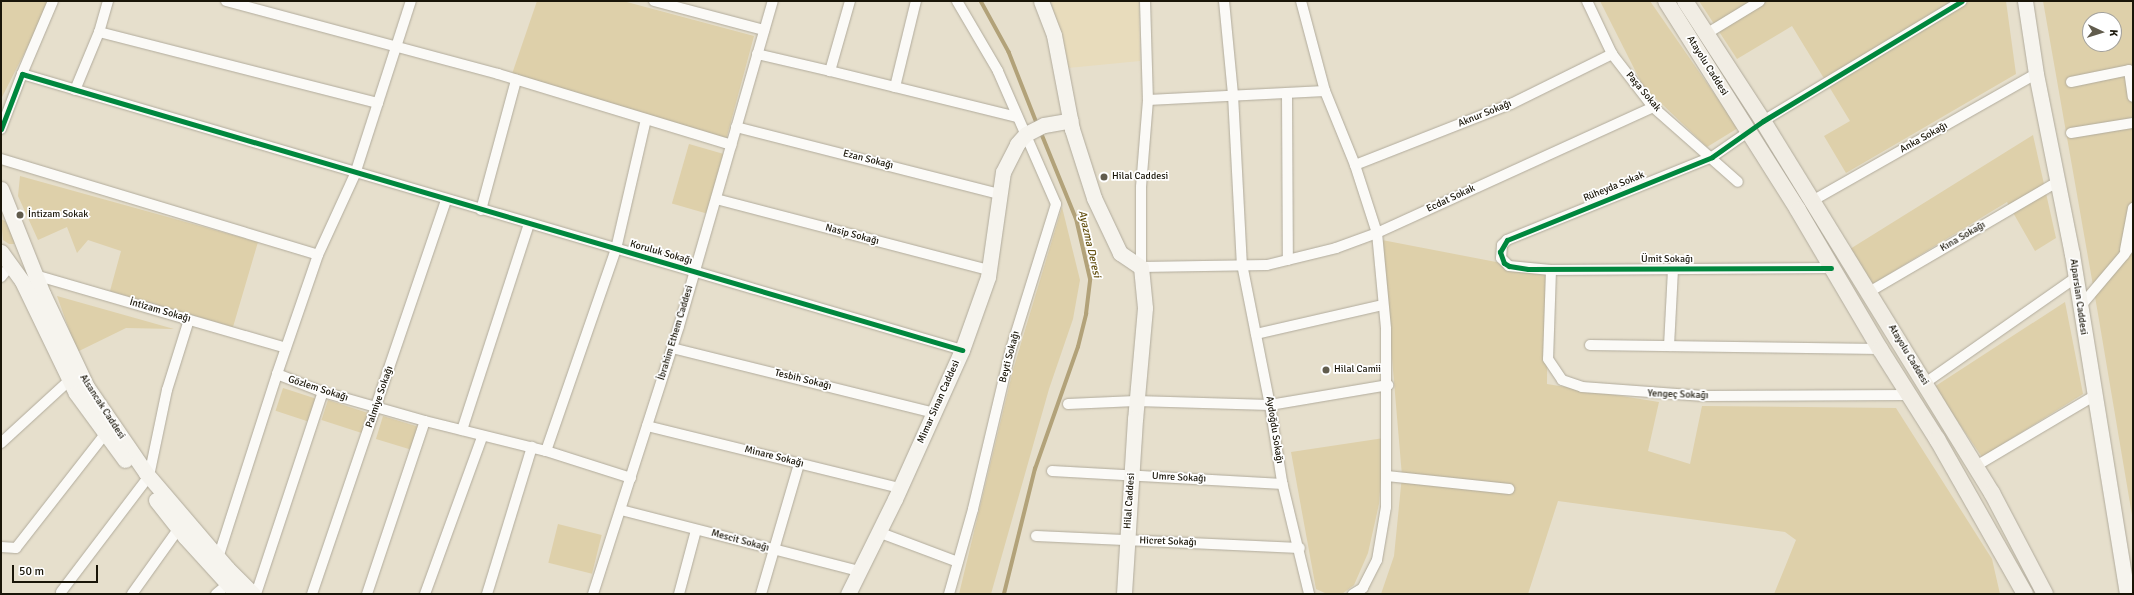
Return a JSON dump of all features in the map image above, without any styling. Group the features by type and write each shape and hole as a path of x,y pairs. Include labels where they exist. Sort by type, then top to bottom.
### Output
{"main road":[{"name":"Atayolu Caddesi","path":"1666,1 1937,439 2021,593"},
{"name":"Atayolu Caddesi","path":"1685,1 1763,121 1976,466 2045,594"}],"street":[{"path":"1,129 22,74 53,1"},
{"path":"75,90 98,32 108,1"},
{"path":"226,1 241,3 516,80 731,145"},
{"path":"277,374 318,255 355,174 411,1"},
{"path":"654,1 673,3 764,30"},
{"name":"İbrahim Ethem Caddesi","path":"593,594 672,348 773,1"},
{"path":"830,71 850,1"},
{"path":"895,87 916,1"},
{"name":"Beyti Sokağı","path":"950,590 1010,352 1056,204 1034,130 1017,117 998,71 957,1"},
{"path":"1041,1 1054,35 1070,120 1094,198 1120,253 1141,267"},
{"path":"1141,267 1141,187 1148,100 1145,1"},
{"name":"Aydoğdu Sokağı","path":"1224,1 1233,95 1242,264 1270,405 1283,484 1300,548 1309,594"},
{"path":"1301,1 1325,91 1355,165 1377,233 1388,385 1386,507 1377,560 1363,588 1353,594"},
{"name":"Paşa Sokak","path":"1587,1 1612,54 1653,107 1712,157 1738,182"},
{"path":"1706,34 1760,1"},
{"path":"1748,132 1947,4 1962,1"},
{"name":"Alparslan Caddesi","path":"2025,1 2036,74 2075,278 2127,594"},
{"path":"98,32 378,103"},
{"path":"757,54 1017,117"},
{"name":"Aknur Sokağı","path":"1355,165 1511,104 1612,54"},
{"path":"2071,82 2129,70 2133,97"},
{"name":"Koruluk Sokağı","path":"22,74 355,174 962,350"},
{"name":"Anka Sokağı","path":"1812,200 2036,74"},
{"path":"481,210 516,80"},
{"path":"1148,100 1325,91"},
{"path":"1287,93 1288,260"},
{"name":"Ecdat Sokak","path":"1141,267 1267,264 1336,248 1377,233 1653,107"},
{"path":"546,451 616,249 646,119"},
{"path":"1034,130 1070,120"},
{"path":"2071,134 2133,123"},
{"name":"Ezan Sokağı","path":"736,127 999,194"},
{"name":"Mimar Sinan Caddesi","path":"848,594 900,488 962,350 989,270 1003,172 1016,144 1034,130"},
{"name":"Rüheyda Sokak","path":"1504,263 1500,252 1507,240 1712,157 1748,132"},
{"path":"1,159 318,255"},
{"name":"Kına Sokağı","path":"1869,292 2057,182"},
{"name":"Alsancak Caddesi","path":"2,196 75,375"},
{"name":"Nasip Sokağı","path":"716,199 989,270"},
{"name":"Palmiye Sokağı","path":"312,594 446,200"},
{"path":"2124,255 2133,208"},
{"path":"462,430 528,224"},
{"path":"2079,308 2124,255 2133,242"},
{"name":"Alsancak Caddesi","path":"1,252 6,271 22,281 75,375 109,429 146,480 233,589"},
{"path":"6,271 20,264 25,252"},
{"name":"Ümit Sokağı","path":"1504,263 1528,269 1551,270 1831,268"},
{"name":"Hilal Caddesi","path":"1124,594 1136,401 1145,308 1141,267"},
{"path":"1669,346 1673,269"},
{"name":"Yengeç Sokağı","path":"1551,270 1548,359 1562,380 1582,387 1704,396 1909,396"},
{"name":"İntizam Sokağı","path":"35,275 286,348"},
{"path":"1925,383 2075,278"},
{"path":"1256,334 1383,305"},
{"path":"61,592 146,480 168,390 188,320"},
{"path":"1590,345 1880,349"},
{"name":"Tesbih Sokağı","path":"672,348 934,413"},
{"name":"Gözlem Sokağı","path":"218,558 277,374 323,392 462,430 482,437 532,447 631,478"},
{"path":"1,443 75,375"},
{"path":"1068,404 1136,401 1270,405 1388,385"},
{"path":"254,594 323,392"},
{"path":"1976,466 2094,396"},
{"path":"367,594 425,421"},
{"name":"Minare Sokağı","path":"647,426 900,488"},
{"path":"1,547 16,548 109,429"},
{"path":"425,594 482,437"},
{"path":"486,594 532,447"},
{"path":"760,594 799,464"},
{"name":"Umre Sokağı","path":"1052,470 1283,484"},
{"path":"1387,476 1509,489"},
{"name":"Mescit Sokağı","path":"621,510 772,550 859,571"},
{"path":"132,594 182,524"},
{"name":"Alsancak Caddesi","path":"182,524 254,594"},
{"path":"679,594 696,530"},
{"path":"878,532 958,562"},
{"name":"Hicret Sokağı","path":"1036,536 1300,548"},
{"path":"216,594 233,589"}],"shaded area":[{"path":"1,1 51,1 1,99"},
{"path":"537,1 623,1 754,36 726,140 512,74"},
{"path":"1051,1 1139,1 1140,61 1068,68"},
{"path":"1600,1 1650,1 1738,128 1707,147 1643,86"},
{"path":"1699,1 2006,1 2016,74 1846,173 1824,136 1850,121 1792,26 1737,59"},
{"path":"2043,1 2133,1 2133,521 2098,314"},
{"path":"2033,135 2056,238 2035,251 2007,202 1871,285 1850,249"},
{"path":"689,144 725,154 707,214 672,204"},
{"path":"20,176 258,242 233,327 110,291 121,251 88,240 77,253 67,227 38,240 18,196"},
{"path":"1062,207 1080,280 1073,319 1049,389 991,594 959,594 1013,370"},
{"path":"1,219 9,223 16,240 14,244 9,244 3,240"},
{"path":"1382,240 1548,272 1547,384 1659,402 1648,451 1690,464 1702,406 1896,408 1992,559 2000,594 1774,594 1796,540 1785,532 1558,501 1528,594 1381,594 1394,556 1402,476"},
{"path":"57,296 174,329 126,328 77,352"},
{"path":"2065,302 2083,394 1982,457 1934,387"},
{"path":"283,388 316,399 309,422 276,411"},
{"path":"328,400 369,413 362,433 322,420"},
{"path":"383,416 418,427 411,450 376,439"},
{"path":"1384,438 1379,504 1368,553 1354,585 1342,594 1325,593 1316,589 1291,452"},
{"path":"558,524 602,535 592,574 548,563"}],"waterway":[{"name":"Ayazma Deresi","path":"981,1 1009,52 1037,123"},
{"name":"Ayazma Deresi","path":"1004,594 1035,469 1078,347 1086,314 1090,279 1076,219 1040,131"}],"cycle path":[{"path":"1831,268 1528,269 1509,266 1504,263 1500,252 1507,240 1712,157 1763,121 1962,1"},
{"path":"1,129 22,74 962,350"}],"place":[{"name":"Hilal Caddesi","path":"1104,177"},
{"name":"İntizam Sokak","path":"20,215"},
{"name":"Hilal Camii","path":"1326,370"}]}
